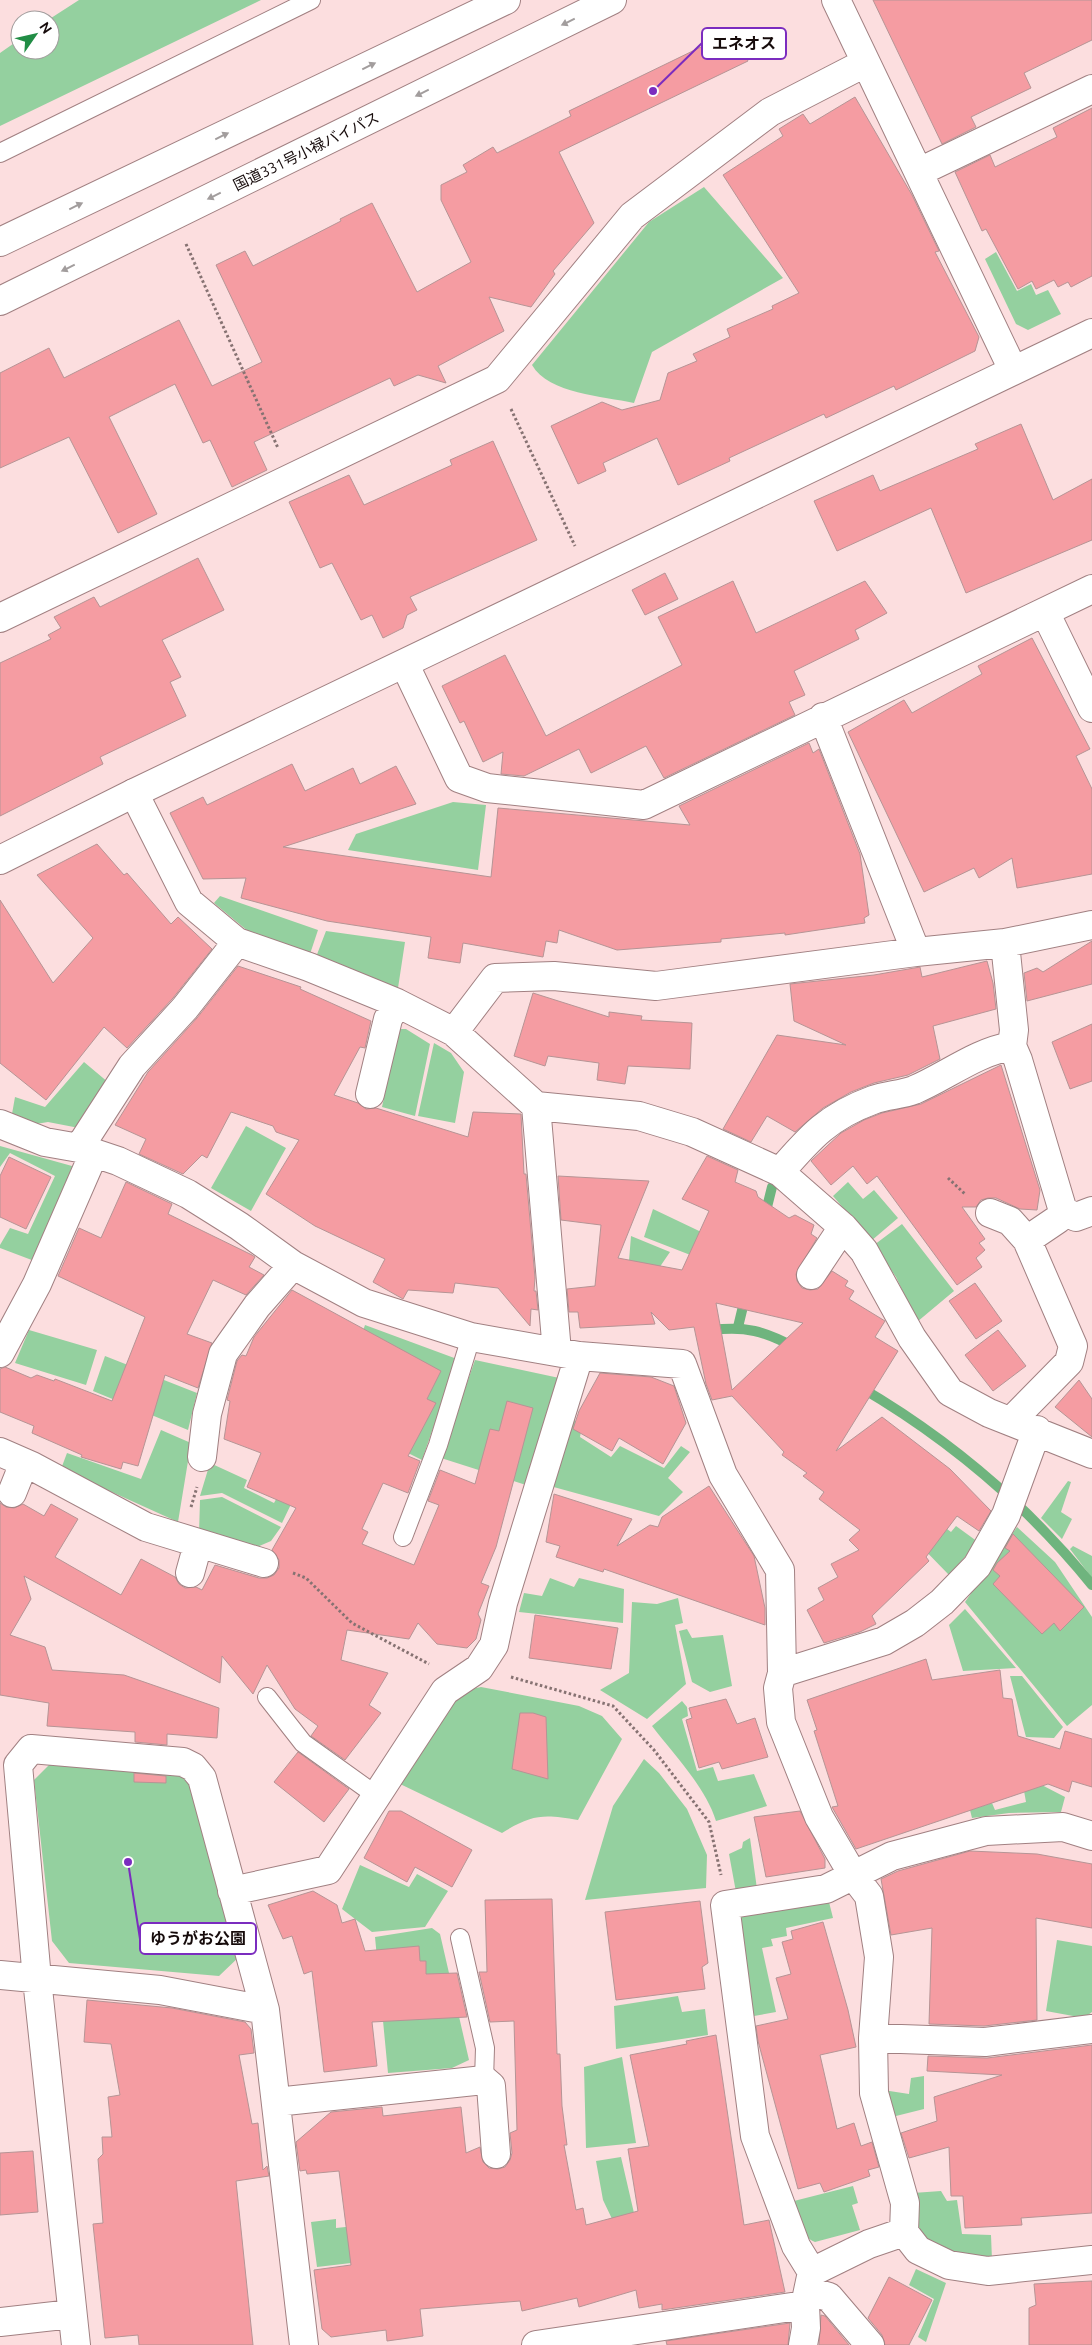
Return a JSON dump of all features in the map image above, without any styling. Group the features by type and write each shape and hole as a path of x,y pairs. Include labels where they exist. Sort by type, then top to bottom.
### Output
{"main road":[{"path":"0,242 506,0"},
{"name":"国道331号小禄バイパス","path":"0,301 612,0"},
{"path":"836,0 865,63 920,172 1013,370"},
{"path":"0,618 497,379 632,216 770,112 865,63"},
{"path":"920,172 1092,89"},
{"path":"0,860 134,793 1092,333"},
{"path":"405,664 459,778 487,788 644,805 822,717 1092,589"},
{"path":"1045,612 1092,708"},
{"path":"822,717 916,952"},
{"path":"134,793 189,902 237,942 397,1003 454,1032 536,1106 639,1116 692,1132 780,1172 844,1227 864,1250 912,1338 950,1392 990,1413 1092,1454"},
{"path":"454,1032 495,978 554,976 656,986 916,952 1005,943 1092,925"},
{"path":"0,1353 37,1284 87,1151 132,1066 185,1008 237,942"},
{"path":"1005,943 1014,1030 1012,1046 1018,1060 1063,1211 1058,1219 1027,1240"},
{"path":"370,1094 388,1019 397,1003"},
{"path":"780,1172 812,1135 838,1115 875,1099 915,1090 998,1048 1012,1046"},
{"path":"232,1891 328,1870 445,1691 456,1686 479,1668 494,1645 568,1354 536,1106"},
{"path":"0,1124 45,1142 87,1151 118,1161 188,1194 293,1265 364,1303 471,1337 568,1354 682,1364 723,1475 780,1570 782,1673 778,1688 781,1722 819,1817 853,1875 870,1896 879,1957 873,2038 874,2093 905,2203 904,2232 918,2250 949,2265 988,2271 1092,2260"},
{"path":"1063,1211 1076,1217 1092,1211"},
{"path":"990,1213 1010,1221 1027,1240 1073,1346 1069,1362 1011,1421"},
{"path":"811,1274 844,1227"},
{"path":"202,1457 207,1414 223,1354 257,1306 293,1265"},
{"path":"782,1673 884,1641 915,1623 942,1602 977,1566 1010,1505 1036,1430"},
{"path":"12,1493 12,1457 146,1527 264,1563"},
{"path":"190,1573 191,1541"},
{"path":"76,2345 37,1979 18,1764 31,1749 183,1762 193,1767 202,1778 265,2010 304,2345"},
{"path":"803,2345 809,2289 796,2246 755,2136 725,1905 826,1889 892,1856 986,1831 1063,1827 1092,1836"},
{"path":"0,1975 160,1990 265,2010"},
{"path":"873,2038 985,2042 1092,2029"},
{"path":"276,2102 484,2080 491,2086 496,2154"},
{"path":"536,2345 809,2289 869,2244 904,2232"},
{"path":"809,2289 829,2297 870,2345"},
{"path":"0,2322 72,2314"}],"lane":[{"path":"0,153 311,0"},
{"path":"403,1537 438,1446 471,1337"},
{"path":"267,1697 303,1743 377,1796"},
{"path":"460,1938 485,2048 484,2080"}],"path":[{"path":"173,217 292,478"},
{"path":"497,379 590,575"},
{"path":"191,1541 202,1457"},
{"path":"264,1563 306,1578 352,1623 438,1669 456,1686"},
{"path":"479,1668 613,1706 654,1750 709,1822 722,1880 725,1905"}],"green space":[{"path":"79,0 261,0 0,126 0,53 10,46 10,60 60,60 60,12"},
{"path":"704,187 783,278 652,352 634,403 593,396 564,388 540,375 532,365 649,222"},
{"path":"996,252 1017,291 1031,284 1036,295 1048,290 1061,314 1028,330 1016,324 985,259"},
{"path":"453,802 486,805 478,870 348,850 356,834"},
{"path":"220,896 318,930 310,954 249,932 214,903"},
{"path":"326,931 405,942 398,988 316,957"},
{"path":"399,1029 406,1029 430,1044 415,1116 382,1107"},
{"path":"434,1043 451,1053 464,1072 455,1123 418,1116"},
{"path":"84,1062 109,1083 79,1128 48,1122 36,1124 12,1114 15,1097 45,1107"},
{"path":"246,1126 286,1148 251,1211 211,1188"},
{"path":"0,1146 72,1166 73,1176 37,1262 0,1248 0,1245 10,1228 28,1234 55,1176 10,1153 0,1167"},
{"path":"848,1182 863,1199 874,1190 898,1218 871,1241 833,1196"},
{"path":"653,1209 739,1250 742,1275 644,1237"},
{"path":"902,1224 954,1291 917,1322 896,1277 874,1245"},
{"path":"631,1236 670,1252 655,1274 628,1273"},
{"path":"365,1325 457,1359 422,1460 334,1416"},
{"path":"29,1330 97,1350 86,1385 15,1363"},
{"path":"105,1356 138,1369 159,1389 164,1380 197,1393 188,1430 93,1391"},
{"path":"475,1360 564,1379 526,1485 441,1458"},
{"path":"574,1420 582,1426 580,1437 611,1457 620,1446 664,1468 681,1446 690,1452 668,1478 683,1492 659,1516 550,1486"},
{"path":"161,1430 191,1443 178,1522 61,1469 67,1453 141,1479"},
{"path":"210,1463 247,1480 244,1488 274,1503 280,1492 294,1498 282,1523 222,1493 200,1496"},
{"path":"1068,1481 1071,1482 1061,1512 1072,1519 1062,1539 1041,1518"},
{"path":"893,1488 951,1532 956,1526 978,1542 949,1575 880,1504"},
{"path":"222,1497 281,1527 271,1541 257,1547 199,1534 200,1500"},
{"path":"1017,1527 1055,1562 1092,1617 1092,1705 1067,1726 965,1602"},
{"path":"1073,1546 1092,1556 1092,1578 1070,1549"},
{"path":"550,1578 574,1587 579,1578 624,1589 623,1623 519,1612 524,1593 542,1596"},
{"path":"678,1598 683,1623 675,1625 686,1684 647,1719 600,1690 629,1673 632,1602 657,1604"},
{"path":"965,1609 1016,1668 963,1671 949,1625"},
{"path":"687,1629 692,1638 723,1635 732,1686 710,1692 692,1682 679,1631"},
{"path":"1010,1676 1022,1676 1063,1727 1054,1738 1026,1737"},
{"path":"481,1687 579,1706 602,1716 622,1739 578,1820 547,1816 538,1817 522,1822 502,1833 398,1783 458,1692"},
{"path":"682,1701 687,1707 688,1716 682,1719 697,1771 713,1767 718,1781 754,1774 767,1806 716,1821 697,1783 652,1726"},
{"path":"1016,1746 1034,1781 1065,1797 1061,1812 1009,1813 972,1818 970,1810 992,1803 995,1810 1026,1802"},
{"path":"644,1759 659,1773 687,1809 707,1855 706,1888 585,1900 613,1806"},
{"path":"53,1761 172,1769 190,1782 241,1955 219,1976 69,1963 52,1941 34,1780"},
{"path":"750,1838 757,1889 736,1892 729,1854 742,1848 743,1842"},
{"path":"360,1865 409,1887 417,1874 448,1891 425,1927 372,1932 342,1909"},
{"path":"828,1898 833,1918 786,1928 787,1936 771,1939 773,1946 762,1948 776,2012 754,2016 734,1926 738,1917"},
{"path":"432,1928 440,1934 469,2060 452,2068 388,2073 375,1937"},
{"path":"1057,1940 1092,1946 1092,2012 1084,2018 1046,2011"},
{"path":"678,1996 682,2012 705,2009 708,2035 616,2049 614,2006"},
{"path":"622,2057 636,2143 586,2148 584,2067"},
{"path":"924,2076 924,2109 892,2117 883,2090 909,2094 911,2078"},
{"path":"621,2157 640,2239 624,2244 603,2200 596,2161"},
{"path":"853,2186 858,2203 852,2205 860,2230 815,2242 810,2239 799,2225 790,2202"},
{"path":"941,2191 947,2201 957,2200 962,2234 991,2235 992,2260 951,2255 941,2252 924,2241 915,2223 913,2193"},
{"path":"336,2219 336,2228 355,2226 368,2261 317,2267 311,2222"},
{"path":"916,2269 946,2283 926,2342 918,2337 934,2299 909,2285"}],"building":[{"path":"873,0 1092,0 1092,40 1024,73 1031,88 971,117 976,127 942,144"},
{"path":"734,31 748,61 559,152 594,223 553,271 555,274 531,307 489,297 504,331 438,366 446,383 418,375 394,386 390,378 254,442 267,470 232,487 210,440 203,443 175,384 109,417 157,514 118,533 69,437 0,468 0,373 49,348 64,378 179,320 212,386 262,362 216,265 245,251 253,266 372,203 417,292 471,262 441,200 441,185 467,172 463,165 493,147 497,153 571,116 569,111"},
{"path":"855,97 912,195 939,251 935,252 979,337 975,351 896,390 894,386 826,418 824,414 729,458 730,461 678,485 657,438 603,463 606,471 578,484 551,426 602,402 622,410 660,400 668,373 697,361 693,354 730,337 727,329 773,309 772,306 799,293 723,175 783,136 779,129 803,114 810,124"},
{"path":"1092,108 1092,276 1071,287 1068,282 1058,287 1054,280 1036,289 1032,281 1018,289 986,229 982,231 955,172 990,155 995,167 1057,137 1053,128"},
{"path":"1021,424 1053,500 1092,479 1092,540 966,593 931,508 837,551 814,501 873,475 880,491 978,449 975,444"},
{"path":"493,441 537,540 410,597 417,610 407,615 403,628 383,638 372,615 361,620 332,563 320,568 289,502 349,475 364,505 452,465 450,460"},
{"path":"198,558 224,610 162,640 181,677 170,682 186,716 100,757 103,764 0,816 0,663 51,639 48,635 61,628 54,617 94,597 100,607"},
{"path":"665,573 678,599 645,615 632,590"},
{"path":"733,581 756,633 865,581 887,613 855,630 859,639 794,671 805,695 789,702 795,715 664,778 646,746 591,773 579,749 524,776 501,774 503,752 483,762 464,721 460,723 442,686 505,655 546,736 682,665 658,617"},
{"path":"1032,638 1090,749 1076,756 1092,789 1092,874 1017,888 1012,858 979,878 974,868 924,892 848,732 904,700 912,713 982,674 978,666"},
{"path":"809,743 813,753 819,749 860,854 869,915 864,918 865,923 785,935 785,933 721,939 721,942 617,950 559,930 557,943 546,941 543,957 463,943 460,963 428,958 431,937 327,921 241,898 246,878 203,879 170,813 203,797 207,805 292,764 305,791 353,768 360,784 396,766 416,804 283,847 491,877 498,808 690,825 679,806"},
{"path":"97,844 124,875 127,873 171,924 178,917 212,949 173,998 127,1048 104,1027 46,1100 0,1063 0,900 53,983 93,938 37,875"},
{"path":"1092,941 1092,984 1027,1001 1024,973 1037,968 1043,972"},
{"path":"987,961 993,983 996,1009 933,1026 940,1059 908,1075 874,1083 851,1092 823,1108 795,1132 767,1116 751,1142 723,1129 777,1035 846,1045 794,1021 790,984 874,975 920,967 922,977"},
{"path":"238,966 301,987 300,989 371,1021 365,1048 360,1047 334,1095 358,1103 366,1109 376,1108 468,1137 473,1112 521,1114 524,1174 526,1174 535,1278 534,1291 536,1291 538,1310 531,1309 530,1326 498,1288 455,1283 453,1293 408,1290 403,1299 373,1282 385,1259 315,1226 266,1194 299,1140 276,1132 273,1126 231,1112 207,1158 202,1155 183,1174 139,1154 146,1139 115,1125 148,1072 197,1018"},
{"path":"533,993 609,1017 609,1012 642,1016 641,1020 692,1023 690,1069 628,1066 625,1084 597,1080 599,1063 548,1056 545,1066 514,1056"},
{"path":"1092,1024 1092,1081 1070,1089 1052,1042"},
{"path":"1001,1065 1040,1190 1037,1210 1020,1209 996,1198 981,1200 976,1207 962,1207 985,1239 979,1243 985,1250 976,1258 982,1267 957,1285 877,1176 867,1184 853,1166 831,1185 811,1161 841,1133 864,1120 882,1113 921,1104"},
{"path":"707,1156 738,1170 735,1182 756,1191 758,1197 789,1218 795,1215 814,1225 811,1234 817,1238 796,1274 797,1281 802,1288 818,1289 832,1271 848,1281 845,1286 854,1291 849,1299 885,1321 875,1337 898,1351 836,1451 882,1417 950,1469 991,1511 979,1531 957,1516 926,1557 929,1561 872,1616 876,1624 860,1632 824,1643 807,1610 824,1600 818,1588 838,1577 831,1564 859,1550 849,1540 860,1530 819,1499 824,1492 803,1476 807,1473 782,1455 784,1452 732,1396 712,1400 706,1384 694,1327 669,1330 651,1312 655,1324 580,1328 578,1312 569,1312 567,1289 595,1286 601,1225 561,1220 558,1176 649,1181 618,1258 682,1270 709,1211 682,1199","holes":["716,1303 803,1323 732,1390"]},
{"path":"9,1157 51,1177 26,1229 0,1217 0,1176"},
{"path":"126,1182 172,1204 168,1214 255,1257 249,1267 264,1275 246,1295 213,1280 187,1334 212,1343 198,1388 165,1375 138,1466 123,1462 121,1469 81,1457 82,1455 32,1433 34,1426 0,1412 0,1369 5,1367 31,1378 37,1375 54,1381 55,1379 112,1401 145,1317 58,1276 79,1228 101,1238"},
{"path":"975,1283 1002,1321 976,1339 949,1301"},
{"path":"292,1290 441,1371 427,1399 436,1403 408,1456 420,1461 408,1493 383,1483 362,1529 368,1532 362,1544 414,1565 439,1505 428,1501 440,1470 475,1484 490,1429 499,1431 507,1401 533,1408 496,1547 481,1583 489,1586 478,1614 481,1620 476,1639 467,1648 437,1644 418,1623 409,1639 347,1630 341,1660 388,1673 369,1705 381,1713 345,1760 311,1736 318,1726 295,1709 267,1665 253,1694 222,1656 220,1683 24,1576 31,1599 10,1635 45,1647 52,1670 124,1675 219,1708 217,1738 167,1734 167,1745 135,1742 135,1732 47,1726 49,1703 0,1695 0,1503 6,1507 14,1508 23,1504 44,1516 51,1504 78,1519 55,1557 121,1595 141,1559 175,1577 179,1584 185,1588 196,1587 202,1590 215,1565 259,1578 267,1578 274,1575 279,1568 279,1560 272,1550 296,1508 247,1487 261,1453 224,1439 230,1401 227,1400 237,1361 242,1355 246,1356 254,1337"},
{"path":"998,1330 1026,1366 993,1391 965,1355"},
{"path":"600,1373 651,1377 674,1386 686,1423 663,1464 619,1438 612,1451 573,1429 579,1411"},
{"path":"1079,1380 1092,1399 1092,1437 1055,1407"},
{"path":"709,1486 754,1556 765,1608 765,1625 604,1569 603,1572 556,1557 560,1546 546,1542 554,1494 632,1519 617,1546 650,1525 658,1527 662,1517"},
{"path":"1013,1534 1084,1607 1060,1631 1054,1623 1042,1634 993,1584 1000,1576 993,1570 997,1563 1010,1551 1005,1548"},
{"path":"535,1615 618,1628 611,1669 529,1658"},
{"path":"926,1659 932,1680 1000,1670 1003,1698 1012,1699 1018,1736 1060,1749 1065,1731 1092,1739 1092,1787 1072,1781 1069,1792 1048,1784 856,1849 832,1807 838,1806 814,1731 817,1730 807,1700"},
{"path":"726,1699 737,1724 755,1718 768,1757 722,1769 719,1762 699,1768 686,1720 692,1718 689,1708"},
{"path":"520,1713 533,1713 546,1717 548,1779 512,1769"},
{"path":"298,1752 349,1789 324,1822 274,1782"},
{"path":"134,1773 166,1776 166,1783 134,1782"},
{"path":"389,1811 401,1811 472,1850 452,1887 415,1867 407,1882 364,1858"},
{"path":"800,1811 825,1859 825,1868 766,1877 754,1817"},
{"path":"970,1851 1037,1854 1092,1864 1092,1928 1036,1918 1037,2020 984,2026 929,2024 932,1928 891,1935 881,1879 898,1871"},
{"path":"313,1891 337,1905 342,1923 355,1919 365,1951 419,1946 420,1961 426,1961 426,1974 457,1973 467,2017 372,2022 377,2066 324,2072 312,1971 304,1974 292,1936 283,1939 268,1905"},
{"path":"552,1899 557,2054 560,2054 562,2106 567,2145 564,2145 576,2210 583,2208 586,2225 638,2211 628,2149 649,2146 630,2055 687,2044 686,2041 716,2035 744,2225 769,2220 785,2292 662,2310 662,2304 639,2308 636,2290 579,2307 577,2298 522,2311 520,2301 420,2309 423,2336 387,2341 386,2330 331,2337 322,2329 314,2270 351,2265 339,2171 307,2174 306,2170 300,2171 296,2142 331,2112 382,2107 383,2116 461,2107 466,2153 480,2147 483,2162 489,2168 498,2169 505,2167 512,2153 510,2133 517,2130 514,2021 490,2022 479,1972 487,1972 485,1900"},
{"path":"700,1901 708,1963 702,1967 705,1989 616,2000 605,1912"},
{"path":"823,1922 848,2010 856,2047 820,2055 837,2129 854,2123 861,2146 872,2142 879,2167 868,2170 870,2176 824,2192 820,2183 798,2189 758,2041 756,2026 788,2019 776,1978 791,1974 782,1942 793,1939 791,1931"},
{"path":"87,2000 172,2008 245,2022 251,2029 254,2053 239,2055 252,2124 258,2123 263,2170 267,2166 269,2176 236,2181 253,2345 139,2345 138,2335 105,2338 93,2224 103,2223 98,2159 103,2154 102,2137 112,2137 108,2097 120,2095 111,2044 84,2042"},
{"path":"1092,2045 1092,2213 1021,2218 1022,2225 965,2228 963,2196 951,2196 949,2147 909,2158 901,2133 937,2121 934,2097 1002,2075 927,2071 928,2056 987,2058"},
{"path":"33,2151 38,2212 0,2215 0,2153"},
{"path":"889,2277 932,2300 909,2345 885,2345 882,2335 868,2318"},
{"path":"1092,2281 1092,2345 1029,2345 1029,2308 1036,2305 1034,2284"},
{"path":"821,2315 825,2316 849,2345 819,2345"},
{"path":"790,2323 788,2345 667,2345 666,2341"}],"waterway":[{"path":"765,1215 772,1187"},
{"path":"738,1327 745,1298"},
{"path":"712,1330 745,1329 773,1337 794,1347"},
{"path":"860,1387 925,1429 985,1476 1041,1528 1092,1585"}],"place":[{"name":"エネオス","path":"653,91"},
{"name":"ゆうがお公園","path":"128,1862"}]}
